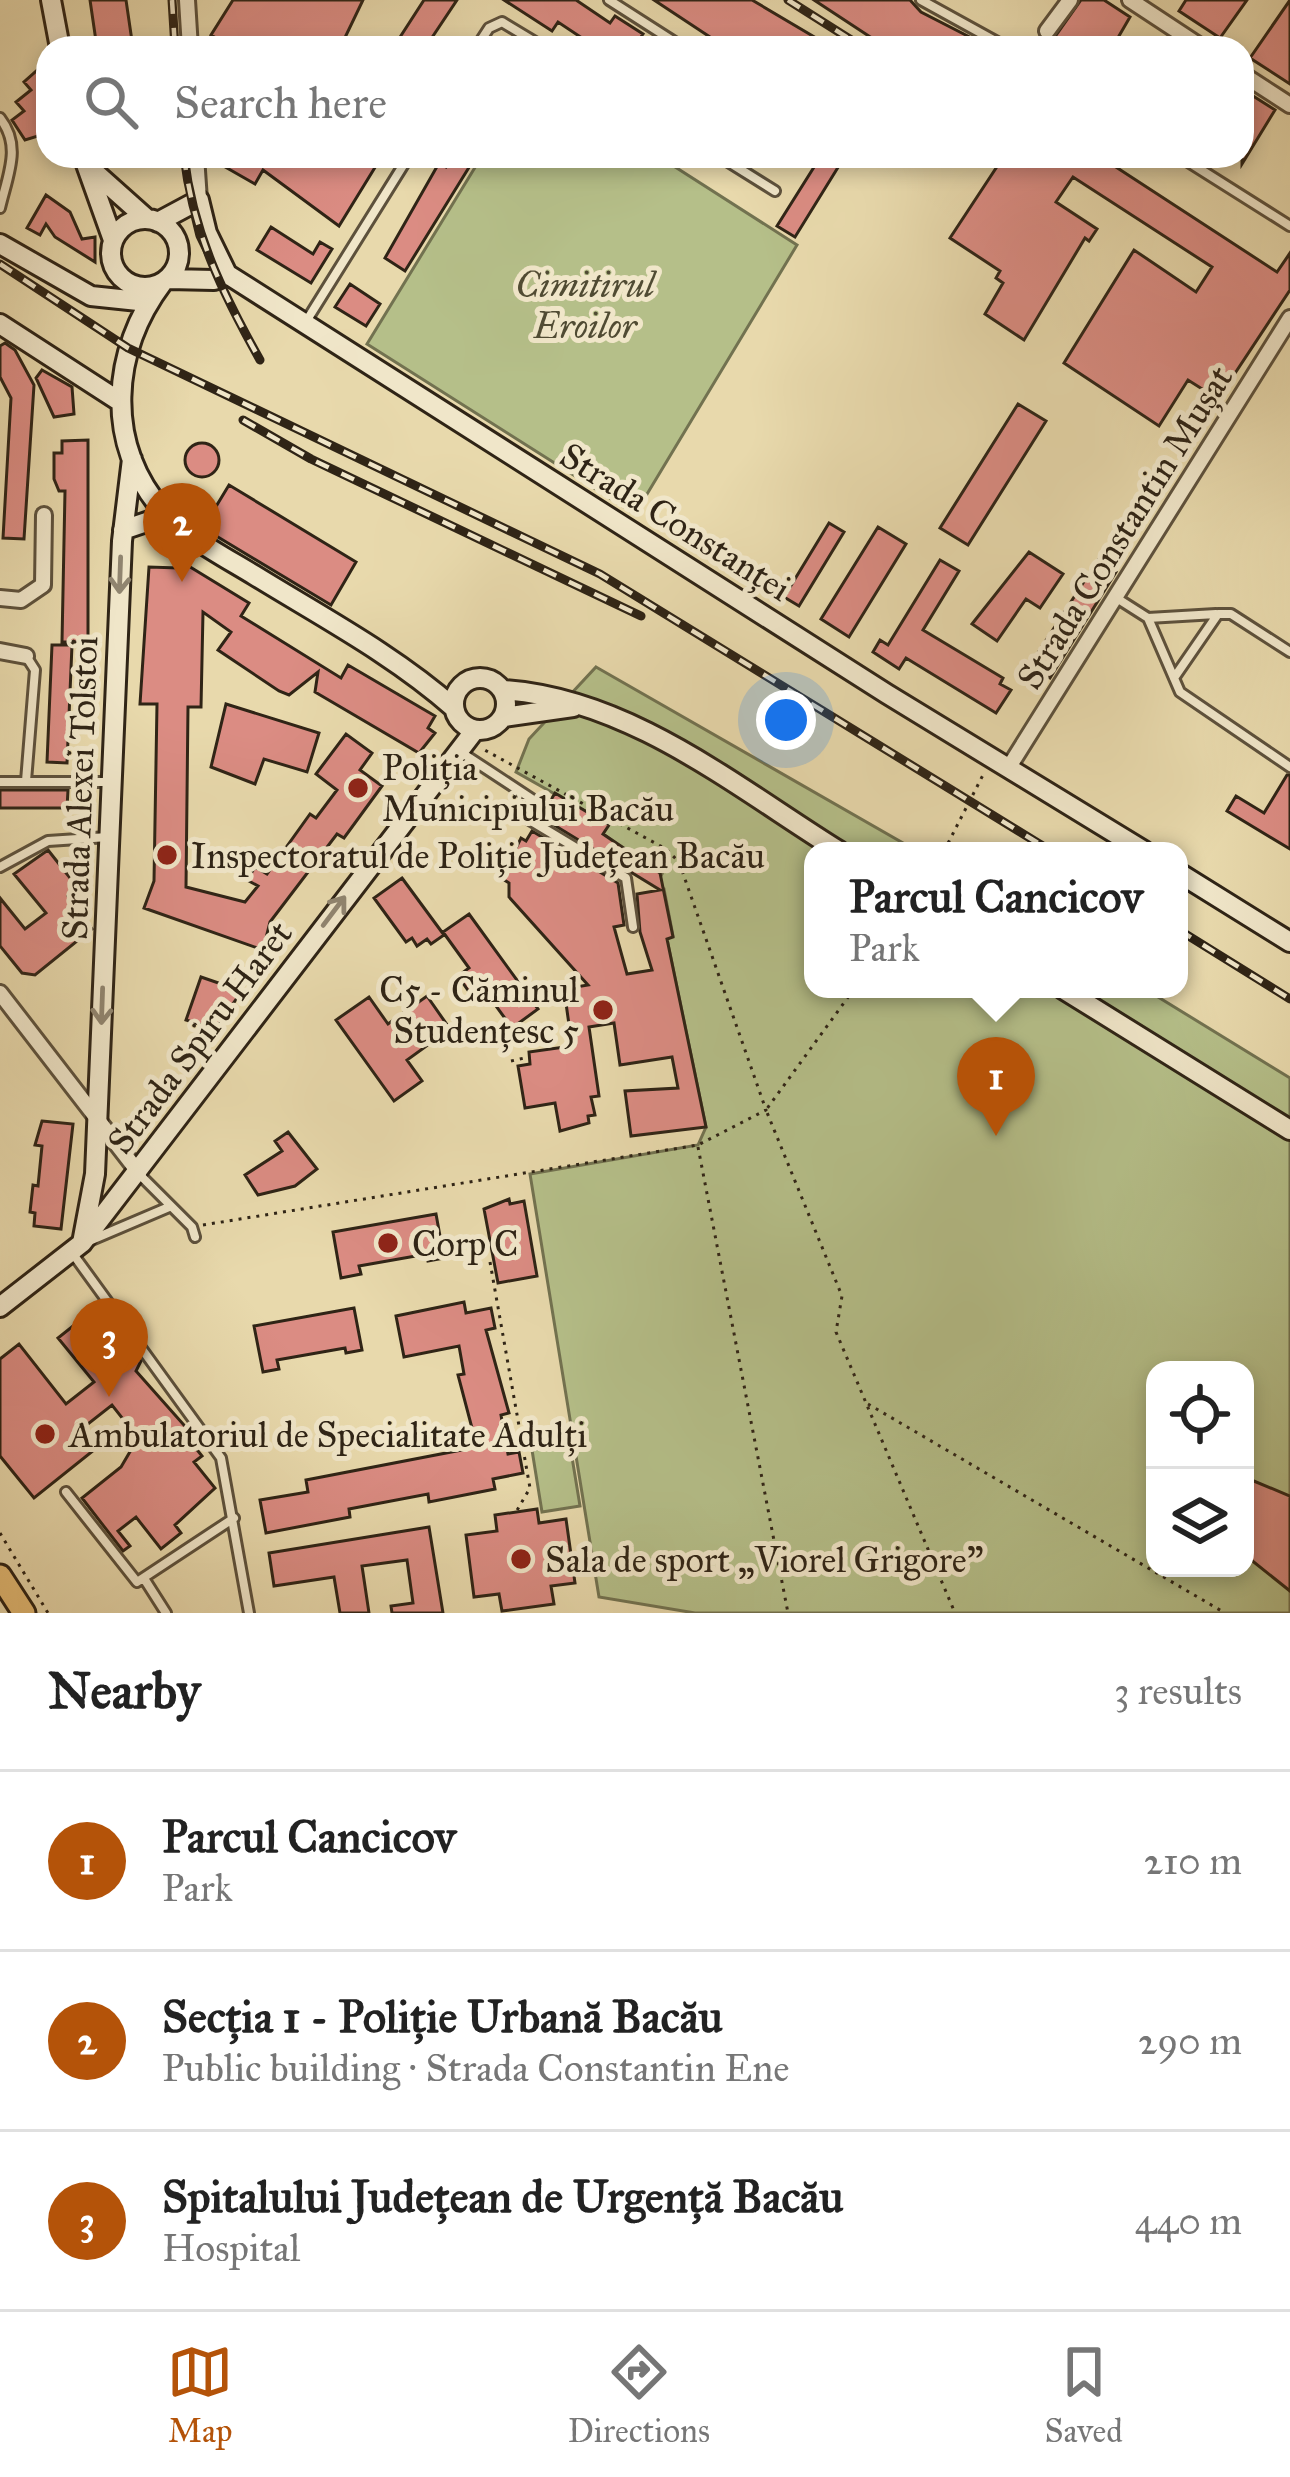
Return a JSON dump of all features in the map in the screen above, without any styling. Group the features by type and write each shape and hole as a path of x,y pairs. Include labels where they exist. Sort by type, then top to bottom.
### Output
{"main road":[{"path":"0,1576 24,1613"}],"street":[{"path":"51,0 58,36"},
{"path":"187,0 189,36"},
{"path":"1048,32 1070,0"},
{"path":"1130,0 1185,36"},
{"path":"1254,82 1290,105"},
{"name":"Strada Alexei Tolstoi","path":"87,168 113,240 129,337"},
{"name":"Strada Alexei Tolstoi","path":"94,168 152,220"},
{"path":"114,267 135,286 227,274 207,233 197,168"},
{"path":"113,240 127,224 152,220 199,200"},
{"path":"152,220 178,243 178,262 166,281"},
{"path":"1,240 91,296 148,302"},
{"name":"Strada Constanței","path":"227,274 304,327 1129,842"},
{"name":"Strada Alexei Tolstoi","path":"77,1249 93,1194 122,530 132,458 119,401 129,337 166,281"},
{"name":"Strada Constantin Mușat","path":"1002,763 1115,597 1290,318"},
{"path":"0,324 119,401"},
{"path":"132,458 166,515 416,674 454,708 465,726 465,739 491,728 503,716 578,707"},
{"path":"0,598 30,598 43,585 44,515"},
{"path":"122,530 166,515"},
{"path":"0,650 26,656"},
{"path":"416,674 490,680 503,691 606,714 666,742 825,842"},
{"path":"454,708 454,697 468,681"},
{"path":"503,691 503,716"},
{"name":"Strada Spiru Haret","path":"0,1306 77,1249 139,1174 465,739"},
{"path":"1188,879 1290,941"},
{"path":"0,993 139,1174"},
{"path":"1077,998 1290,1130"}],"lane":[{"path":"609,0 665,36"},
{"path":"921,0 986,36"},
{"path":"483,36 502,22 525,36"},
{"path":"0,118 14,137 15,150 0,208"},
{"path":"304,327 402,168"},
{"path":"738,168 775,191"},
{"path":"1198,168 1290,226"},
{"path":"1115,597 1148,618 1180,692 1290,767"},
{"path":"1174,679 1218,614"},
{"path":"1148,618 1231,614 1290,652"},
{"path":"26,656 35,670 26,781"},
{"path":"465,739 532,800 523,816 626,878 633,927"},
{"path":"0,782 112,782"},
{"path":"0,867 49,841 110,837"},
{"path":"139,1174 193,1232"},
{"path":"169,1207 77,1249 212,1440 227,1475 249,1613"},
{"path":"66,1492 129,1578 145,1580 234,1518"},
{"path":"145,1580 166,1613"}],"path":[{"path":"465,739 666,849 679,862 766,1110 842,1296 836,1332 955,1613"},
{"path":"950,842 1002,763"},
{"path":"193,1232 698,1145 766,1110 847,998"},
{"path":"511,1060 530,1057"},
{"path":"698,1145 788,1613"},
{"path":"490,1262 530,1488 516,1512"},
{"path":"505,1392 513,1391"},
{"path":"866,1403 1225,1613"},
{"path":"0,1533 48,1613"}],"green space":[{"name":"Cimitirul Eroilor","path":"475,168 677,168 797,245 635,514 367,344"},
{"path":"596,667 901,842 804,842 804,998 1160,998 1290,1078 1290,1613 695,1613 599,1597 530,1174 698,1145 706,1127 667,939 673,936 664,889 655,886 662,874 603,834 608,824 516,772 529,739"},
{"path":"570,1445 580,1506 542,1512 532,1450"}],"building":[{"path":"90,0 126,0 131,36 95,36"},
{"path":"233,0 363,0 346,36 211,35"},
{"path":"424,0 457,0 433,36 401,36"},
{"path":"504,0 576,0 610,23 615,16 643,34 579,36 558,22 552,31"},
{"path":"654,0 752,0 813,36 708,36"},
{"path":"814,0 910,0 921,12 968,36 869,36"},
{"path":"1081,0 1104,0 1130,17 1119,36 1056,36"},
{"path":"1186,0 1247,0 1221,36 1179,11"},
{"path":"1290,0 1290,84 1254,61 1254,52"},
{"path":"36,71 36,137 25,140 12,120 24,111 16,102 31,90 24,82"},
{"path":"1254,97 1275,110 1254,144"},
{"path":"227,168 375,168 339,226 263,170 255,184"},
{"path":"436,168 469,168 405,271 385,258"},
{"path":"813,168 838,168 795,237 777,226"},
{"path":"996,168 1117,168 1277,272 1290,253 1290,290 1218,399 1188,380 1159,426 1064,363 1134,250 1196,292 1212,267 1073,177 1056,202 1097,229 1089,241 1085,238 1024,340 985,314 1003,283 996,278 1000,271 950,238"},
{"path":"46,195 70,212 82,239 95,237 95,262 55,237 46,224 40,235 27,228"},
{"path":"271,227 313,254 320,242 332,249 311,283 257,250"},
{"path":"350,284 380,304 366,326 335,307"},
{"path":"5,343 15,350 34,385 24,539 3,538 11,398 0,377 0,346"},
{"path":"42,370 72,387 74,414 54,417 36,378"},
{"path":"1018,404 1046,421 968,545 940,528"},
{"path":"88,440 88,642 62,642 65,491 59,491 54,479 54,453 62,453 62,441"},
{"path":"202,443 214,448 219,460 214,472 202,477 190,472 185,460 190,448"},
{"path":"229,485 356,562 331,605 203,528"},
{"path":"829,523 844,532 799,606 784,597"},
{"path":"878,527 906,544 849,637 821,619"},
{"path":"1029,552 1063,574 1040,608 1026,599 997,641 972,624"},
{"path":"940,560 959,571 923,630 1003,678 1000,684 1011,690 996,713 906,658 899,669 873,652 880,640 888,645"},
{"path":"1098,560 1116,572 1050,678 1030,665"},
{"path":"182,562 249,603 241,616 341,678 348,665 435,716 428,728 435,733 419,753 315,692 318,672 289,695 279,691 218,650 231,632 203,612 201,707 188,707 186,887 245,902 258,886 247,880 255,867 267,874 310,814 316,818 337,790 316,774 346,734 372,753 360,770 382,786 344,838 337,834 270,922 263,950 144,908 154,881 157,704 140,704 149,567 179,568"},
{"path":"52,645 72,645 67,763 47,762"},
{"path":"226,704 319,733 307,772 264,759 255,784 211,767"},
{"path":"1287,775 1290,849 1227,811 1236,796 1264,813"},
{"path":"0,790 68,790 67,808 0,808"},
{"path":"555,793 609,825 603,834 660,873 673,937 667,939 706,1127 631,1136 625,1091 678,1088 672,1057 620,1065 614,1023 589,1027 599,1096 591,1097 595,1115 588,1116 589,1123 560,1131 555,1103 525,1108 518,1066 530,1064 529,1052 572,1046 564,989 588,985 509,897 509,883 501,878 521,838 526,841 532,831 618,883 624,925 614,927 627,974 652,970 640,932 637,894 660,890 541,817"},
{"path":"48,850 78,888 68,896 92,929 35,975 22,973 0,946 0,898 25,929 46,913 14,874"},
{"path":"402,878 444,935 431,944 427,939 417,946 412,938 406,942 374,898"},
{"path":"469,914 538,1009 512,1028 483,988 472,996 458,976 469,968 443,932"},
{"path":"201,977 242,991 215,1029 186,1020"},
{"path":"427,996 450,1029 407,1060 422,1081 394,1101 336,1020 369,997 388,1024"},
{"path":"42,1121 73,1124 61,1229 34,1226 35,1213 30,1212 33,1185 38,1186 42,1146 35,1145"},
{"path":"288,1132 317,1169 295,1186 258,1195 245,1175 282,1151 275,1141"},
{"path":"509,1199 510,1204 524,1201 537,1276 498,1283 484,1209"},
{"name":"Corp C","path":"436,1214 444,1258 428,1261 427,1254 359,1266 361,1274 341,1278 333,1232"},
{"path":"464,1302 466,1313 491,1308 495,1328 486,1330 509,1413 501,1415 508,1454 519,1452 523,1473 493,1479 495,1489 429,1502 428,1494 349,1509 350,1517 266,1533 260,1500 308,1492 306,1480 477,1447 458,1375 464,1374 459,1346 404,1357 396,1316"},
{"path":"354,1308 362,1350 346,1353 345,1348 277,1360 279,1369 263,1372 254,1326"},
{"name":"Ambulatoriul de Specialitate Adulți","path":"88,1314 122,1357 131,1350 141,1361 136,1371 199,1442 194,1446 202,1456 194,1462 215,1488 175,1525 181,1533 161,1549 136,1517 118,1531 130,1546 123,1551 82,1498 121,1467 138,1438 112,1405 84,1427 99,1446 34,1498 0,1456 0,1359 19,1344 66,1404 94,1382 58,1338"},
{"path":"1254,1481 1290,1496 1290,1591 1254,1562"},
{"name":"Sala de sport „Viorel Grigore\"","path":"537,1509 539,1523 566,1519 575,1583 551,1586 554,1604 502,1611 499,1594 474,1597 466,1535 497,1531 495,1515"},
{"path":"429,1527 443,1613 392,1613 391,1606 413,1603 407,1560 362,1566 369,1613 340,1613 334,1577 274,1586 269,1553"}],"railway":[{"path":"172,0 174,36"},
{"path":"788,0 845,36"},
{"path":"186,168 194,211 212,262 260,360"},
{"path":"0,264 128,348 600,574 1036,842"},
{"path":"243,420 311,459 641,616"},
{"path":"1188,936 1290,999"}],"place":[{"name":"Secția 1 - Poliție Urbană Bacău","path":"182,582"},
{"name":"Poliția Municipiului Bacău","path":"358,788"},
{"name":"Inspectoratul de Poliție Județean Bacău","path":"167,855"},
{"name":"C5 - Căminul Studențesc 5","path":"603,1010"},
{"name":"Parcul Cancicov","path":"996,1136"},
{"name":"Corp C","path":"388,1243"},
{"name":"Spitalului Județean de Urgență Bacău","path":"109,1397"},
{"name":"Ambulatoriul de Specialitate Adulți","path":"45,1434"},
{"name":"Sala de sport „Viorel Grigore\"","path":"521,1559"}]}
